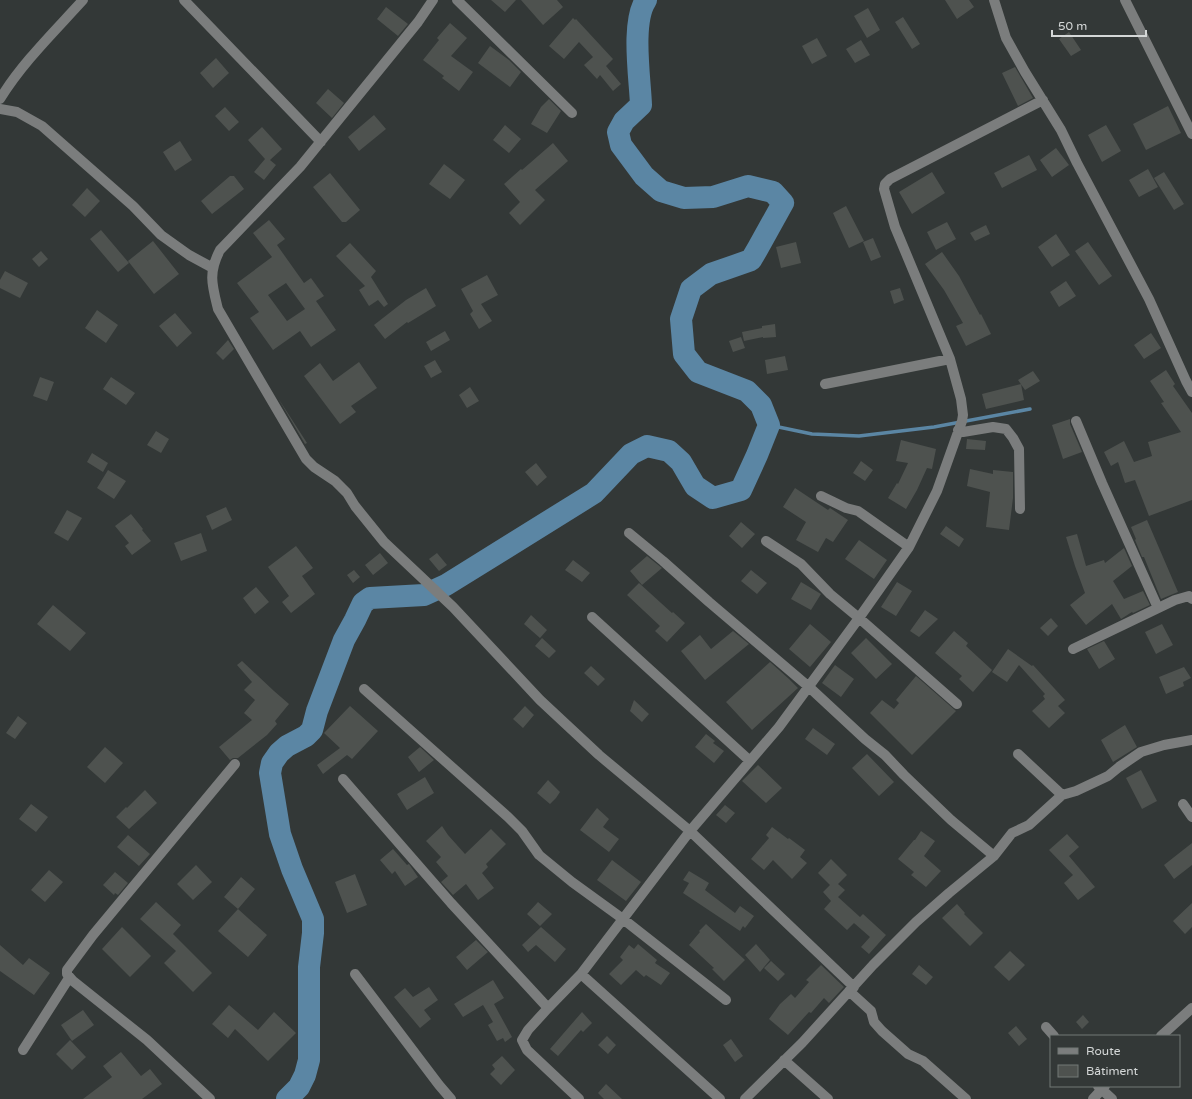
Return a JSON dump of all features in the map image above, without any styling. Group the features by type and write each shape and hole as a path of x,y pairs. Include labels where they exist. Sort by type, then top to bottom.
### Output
{"street":[{"path":"0,99 6,89 83,0"},
{"path":"184,0 321,142"},
{"path":"433,0 418,22 300,167 220,250 214,260 212,273 212,285 218,309 306,459 314,468 336,482 347,493 355,506 384,542 453,607 540,700 588,745 690,832 851,989 871,1011 874,1022 882,1031 908,1054 923,1061 966,1099"},
{"path":"457,0 572,113"},
{"path":"994,0 1006,38 1025,72 1062,130 1077,163 1149,299 1192,392"},
{"path":"1125,0 1192,134"},
{"path":"580,1099 527,1050 522,1040 528,1030 581,974 690,832 779,728 859,618 908,546 937,491 963,415 961,399 950,359 895,227 884,189 885,184 890,179 1043,100"},
{"path":"0,109 17,112 42,126 133,206 161,235 189,255 213,268"},
{"path":"825,384 950,359"},
{"path":"1076,421 1158,608"},
{"path":"958,430 963,432 993,427 1006,429 1019,449 1020,508"},
{"path":"821,496 846,508 858,511 908,546"},
{"path":"629,533 886,755 904,775 950,820 994,856"},
{"path":"766,541 801,564 830,594 957,704"},
{"path":"1073,649 1174,600 1189,596 1192,599"},
{"path":"592,617 750,761"},
{"path":"364,689 508,817 522,831 539,855 726,1000"},
{"path":"745,1099 802,1043 873,965 916,922 994,856 1012,833 1029,824 1062,795 1076,791 1108,776 1140,752 1192,740"},
{"path":"1018,754 1062,795"},
{"path":"210,1099 147,1040 69,978 67,970 93,935 235,764"},
{"path":"343,779 451,904 548,1008"},
{"path":"1183,804 1192,817"},
{"path":"355,974 451,1099"},
{"path":"581,974 720,1099"},
{"path":"23,1050 69,978"},
{"path":"1162,1035 1192,1008"},
{"path":"1046,1027 1053,1035"},
{"path":"784,1060 828,1099"},
{"path":"1093,1099 1102,1087 1112,1099"}],"building":[{"path":"491,0 516,0 505,12"},
{"path":"521,0 557,0 563,7 543,25"},
{"path":"945,0 969,0 974,7 957,19"},
{"path":"386,7 408,24 398,36 377,19"},
{"path":"868,8 880,30 867,38 854,16"},
{"path":"903,17 920,44 912,49 895,22"},
{"path":"573,18 575,20 576,19 613,59 606,66 621,84 613,91 600,75 597,79 584,65 593,57 579,42 564,59 549,46"},
{"path":"450,23 467,38 451,56 473,72 459,91 442,78 444,76 423,60 439,40 437,38"},
{"path":"1069,32 1081,50 1071,56 1059,39"},
{"path":"817,38 827,56 812,64 802,46"},
{"path":"861,40 870,55 855,63 846,49"},
{"path":"490,46 509,60 521,72 510,87 478,63"},
{"path":"216,58 229,73 213,88 200,73"},
{"path":"1015,67 1033,98 1018,106 1002,73"},
{"path":"328,89 344,103 332,118 316,103"},
{"path":"549,99 561,111 547,133 531,124 541,107"},
{"path":"1168,106 1181,133 1146,150 1133,124"},
{"path":"225,107 239,122 229,131 215,116"},
{"path":"374,115 386,129 359,151 348,137"},
{"path":"505,125 521,139 509,153 493,140"},
{"path":"1106,125 1121,151 1102,162 1088,135"},
{"path":"262,127 282,149 270,160 276,165 264,180 254,172 265,159 248,140"},
{"path":"180,141 192,160 175,171 163,152"},
{"path":"553,143 568,161 535,190 545,200 520,225 509,213 520,202 504,184"},
{"path":"1056,148 1069,165 1052,177 1040,160"},
{"path":"1029,155 1037,170 1002,188 994,173"},
{"path":"444,164 465,180 450,199 429,184"},
{"path":"1148,169 1158,187 1139,197 1129,180"},
{"path":"932,172 945,193 912,214 899,192"},
{"path":"1164,172 1184,204 1174,210 1154,178"},
{"path":"330,173 360,210 346,222 342,222 313,187"},
{"path":"230,176 234,176 244,189 212,214 201,201"},
{"path":"87,188 100,201 85,217 72,205"},
{"path":"846,206 864,241 849,248 833,213"},
{"path":"269,220 285,239 277,245 304,283 311,278 324,296 316,301 336,330 311,347 300,331 273,350 250,318 259,312 237,283 272,257 253,233","holes":["286,283 305,309 287,321 268,295"]},
{"path":"947,222 956,239 936,250 927,232"},
{"path":"986,225 990,234 975,241 970,233"},
{"path":"101,230 129,263 118,272 90,239"},
{"path":"1056,234 1070,255 1052,267 1038,247"},
{"path":"873,238 881,257 871,261 863,242"},
{"path":"153,241 179,274 154,294 128,261"},
{"path":"796,242 801,263 781,268 776,247"},
{"path":"1088,242 1112,276 1099,285 1075,251"},
{"path":"350,243 376,271 371,277 388,304 384,307 378,300 369,306 359,290 365,286 336,256"},
{"path":"41,251 48,259 39,267 32,259"},
{"path":"942,252 959,276 991,334 966,346 956,326 963,323 944,290 925,264"},
{"path":"5,271 28,283 20,298 0,288 0,280"},
{"path":"487,275 498,295 481,304 492,321 479,329 470,314 473,311 461,289"},
{"path":"1066,281 1076,296 1059,307 1050,292"},
{"path":"426,288 436,306 408,323 407,322 385,339 374,325 406,300"},
{"path":"900,288 904,300 894,304 890,291"},
{"path":"97,310 118,325 106,343 85,328"},
{"path":"175,313 192,333 177,347 159,326"},
{"path":"775,324 776,337 763,337 744,341 742,332"},
{"path":"445,331 450,340 431,351 426,342"},
{"path":"1151,333 1161,348 1144,359 1134,345"},
{"path":"741,337 745,348 733,352 729,341"},
{"path":"228,340 234,349 223,360 216,353"},
{"path":"785,356 788,370 767,374 765,360"},
{"path":"435,360 442,372 431,378 424,366"},
{"path":"359,362 377,388 351,406 356,412 340,424 304,376 320,363 333,381"},
{"path":"1166,370 1175,384 1173,386 1192,413 1192,500 1149,516 1135,480 1125,483 1118,462 1111,466 1104,452 1124,441 1134,462 1152,456 1148,442 1181,432 1161,403 1164,402 1150,381"},
{"path":"1033,371 1040,381 1025,390 1018,380"},
{"path":"40,377 54,382 47,401 33,396"},
{"path":"111,377 135,393 126,405 103,389"},
{"path":"1021,384 1024,400 986,409 982,394"},
{"path":"470,387 479,401 467,408 459,395"},
{"path":"278,398 307,443 305,444"},
{"path":"1070,419 1070,424 1082,452 1063,459 1052,425"},
{"path":"156,431 169,439 161,453 147,445"},
{"path":"967,439 986,441 985,450 966,449"},
{"path":"901,440 936,449 932,469 927,468 906,509 888,498 897,483 898,484 908,463 896,461"},
{"path":"92,453 108,463 103,472 87,462"},
{"path":"861,461 873,470 865,481 853,473"},
{"path":"536,463 547,477 537,486 525,472"},
{"path":"970,469 993,474 993,470 1013,472 1013,498 1009,530 986,527 990,492 967,486"},
{"path":"108,470 126,481 114,499 97,488"},
{"path":"795,488 828,510 830,508 848,520 833,542 826,538 818,552 796,540 806,522 783,507"},
{"path":"226,507 232,520 212,530 206,516"},
{"path":"67,510 82,518 68,541 54,533"},
{"path":"131,514 151,541 132,555 125,546 129,543 115,526"},
{"path":"1147,520 1178,592 1161,599 1144,557 1142,557 1131,527"},
{"path":"741,522 755,534 742,548 729,536"},
{"path":"946,526 964,539 959,547 940,534"},
{"path":"201,533 207,551 181,561 174,543"},
{"path":"1077,534 1086,566 1104,560 1105,563 1124,548 1132,566 1113,581 1124,599 1143,591 1150,605 1133,613 1132,612 1121,619 1112,604 1086,625 1070,605 1085,593 1066,537"},
{"path":"859,540 887,560 874,579 845,559"},
{"path":"296,546 313,568 302,576 315,594 291,613 282,602 289,596 268,567"},
{"path":"380,553 388,563 373,575 365,565"},
{"path":"437,553 447,565 439,571 429,559"},
{"path":"647,556 662,568 642,585 630,571"},
{"path":"573,560 590,573 582,582 565,570"},
{"path":"354,570 360,577 353,583 347,575"},
{"path":"751,570 767,583 757,594 741,581"},
{"path":"801,582 821,594 811,610 791,599"},
{"path":"897,582 912,591 896,616 881,607"},
{"path":"639,583 685,623 667,642 655,631 660,626 627,595"},
{"path":"256,587 269,602 255,614 243,598"},
{"path":"53,605 86,633 70,651 37,624"},
{"path":"925,610 938,619 919,637 910,631"},
{"path":"531,615 547,630 540,638 524,624"},
{"path":"1051,618 1058,626 1048,636 1040,628"},
{"path":"810,624 831,642 810,667 789,649"},
{"path":"1162,624 1173,645 1156,654 1145,632"},
{"path":"733,631 749,644 705,680 681,651 700,635 711,649"},
{"path":"954,631 968,643 966,646 992,670 973,692 959,679 962,676 935,653"},
{"path":"542,638 556,651 549,658 535,646"},
{"path":"866,638 892,664 876,679 851,653"},
{"path":"1104,641 1115,659 1099,669 1087,649"},
{"path":"1008,649 1032,666 1033,665 1065,700 1058,706 1065,713 1049,728 1032,711 1045,699 1043,696 1045,694 1019,665 1007,682 992,672"},
{"path":"242,661 289,704 275,721 277,724 267,735 238,758 233,758 230,760 219,747 252,720 244,713 255,700 244,690 252,682 237,665"},
{"path":"770,662 798,688 752,730 726,702"},
{"path":"835,665 854,679 841,697 822,683"},
{"path":"591,666 605,679 598,686 584,673"},
{"path":"1184,667 1191,678 1183,682 1184,686 1166,694 1159,677"},
{"path":"916,676 956,711 912,755 870,713 882,700 894,709 899,703 896,700"},
{"path":"634,700 649,714 642,722 630,711"},
{"path":"350,706 378,731 352,759 347,755 323,774 317,765 340,748 324,733"},
{"path":"525,706 534,715 523,728 513,719"},
{"path":"18,716 27,723 15,739 6,733"},
{"path":"1125,725 1137,747 1113,762 1101,740"},
{"path":"813,728 835,744 827,755 805,739"},
{"path":"706,734 715,741 713,743 724,751 714,763 695,747"},
{"path":"105,747 123,763 105,783 87,767"},
{"path":"420,747 434,760 419,772 408,757"},
{"path":"867,754 894,782 879,796 852,768"},
{"path":"758,765 782,788 766,803 742,781"},
{"path":"1141,770 1157,801 1142,809 1126,778"},
{"path":"425,777 434,793 407,810 397,794"},
{"path":"548,780 560,792 550,804 537,793"},
{"path":"145,790 157,803 129,829 116,817"},
{"path":"31,804 48,817 36,832 19,819"},
{"path":"725,805 735,813 726,823 716,815"},
{"path":"597,808 609,819 603,827 619,839 609,852 580,830"},
{"path":"442,826 465,854 491,829 506,844 486,864 488,867 482,873 494,888 478,900 466,884 453,895 441,882 448,876 436,862 441,857 426,841"},
{"path":"772,827 805,850 800,857 807,863 792,879 773,860 764,870 751,859 769,838 766,835"},
{"path":"921,831 935,841 924,856 941,871 926,887 911,875 914,872 898,859"},
{"path":"1067,834 1079,847 1069,856 1095,887 1078,900 1064,883 1073,875 1049,850"},
{"path":"128,835 150,854 139,866 117,847"},
{"path":"1192,843 1192,865 1174,879 1164,865"},
{"path":"393,849 407,865 409,864 418,877 405,886 395,871 392,874 380,860"},
{"path":"831,859 847,875 838,884 845,890 838,897 860,917 863,914 886,935 869,954 861,947 870,937 854,923 847,930 824,909 831,901 823,892 830,885 818,873"},
{"path":"612,860 641,882 626,901 597,880"},
{"path":"196,865 212,882 193,900 177,884"},
{"path":"49,870 63,882 45,902 31,890"},
{"path":"689,871 709,883 705,890 735,913 740,906 754,916 745,928 743,926 740,931 683,893 689,883 683,880"},
{"path":"115,872 128,883 118,895 115,893 114,895 103,885"},
{"path":"355,874 367,905 347,913 335,882"},
{"path":"241,877 255,889 238,909 224,897"},
{"path":"156,902 181,925 173,934 212,973 193,992 164,963 176,951 140,919"},
{"path":"538,902 552,914 540,926 527,914"},
{"path":"1192,903 1192,927 1185,934 1173,921"},
{"path":"957,904 965,913 964,914 983,933 970,946 942,918"},
{"path":"238,909 267,935 248,957 218,931"},
{"path":"706,924 745,960 724,981 712,969 714,968 689,945"},
{"path":"122,927 151,956 130,977 102,949"},
{"path":"541,927 566,949 555,962 536,945 528,952 522,945"},
{"path":"476,940 488,952 467,970 456,957"},
{"path":"638,944 657,960 655,963 670,973 661,985 646,975 644,977 636,970 621,985 609,974 623,960 620,957 629,945 634,949"},
{"path":"756,944 770,960 760,972 745,955"},
{"path":"0,945 23,965 29,958 50,973 34,995 0,971"},
{"path":"1010,951 1025,965 1009,981 994,967"},
{"path":"771,961 785,974 778,981 764,968"},
{"path":"821,965 844,987 829,1003 824,998 788,1035 769,1019 780,1004 791,994 795,998 809,982 806,980"},
{"path":"919,965 933,977 926,985 912,974"},
{"path":"493,980 504,998 494,1004 512,1037 505,1042 503,1038 497,1041 488,1025 493,1022 483,1005 463,1017 454,1004"},
{"path":"429,987 438,1000 424,1010 431,1019 420,1028 394,997 405,988 413,997"},
{"path":"229,1005 258,1030 274,1012 296,1033 268,1061 235,1029 228,1038 212,1024"},
{"path":"83,1010 94,1025 72,1041 61,1025"},
{"path":"582,1012 592,1023 583,1032 581,1030 558,1056 550,1049"},
{"path":"1083,1015 1089,1022 1082,1029 1076,1022"},
{"path":"1016,1026 1027,1039 1019,1046 1008,1033"},
{"path":"607,1036 616,1045 608,1054 598,1045"},
{"path":"731,1039 743,1056 735,1062 723,1045"},
{"path":"70,1040 86,1057 72,1070 56,1054"},
{"path":"121,1052 141,1076 150,1069 162,1084 142,1099 83,1099 112,1077 103,1066"},
{"path":"502,1056 515,1070 501,1085 490,1074 495,1069 492,1065"},
{"path":"606,1084 622,1099 604,1099 598,1093"}],"waterway":[{"path":"287,1099 299,1087 305,1075 309,1060 309,967 313,919 292,869 280,834 270,773 272,763 279,753 287,746 306,736 312,730 317,711 344,640 363,603 370,598 424,595 446,585 594,493 631,454 647,446 669,451 681,462 695,486 713,498 741,490 769,425 761,405 747,391 698,372 684,354 681,319 691,289 711,274 751,260 783,203 773,192 748,186 713,197 684,198 661,191 644,176 621,145 618,132 624,121 641,105 638,66 638,36 641,10 646,0"},
{"path":"769,425 812,434 859,436 934,427 1030,409"}]}
